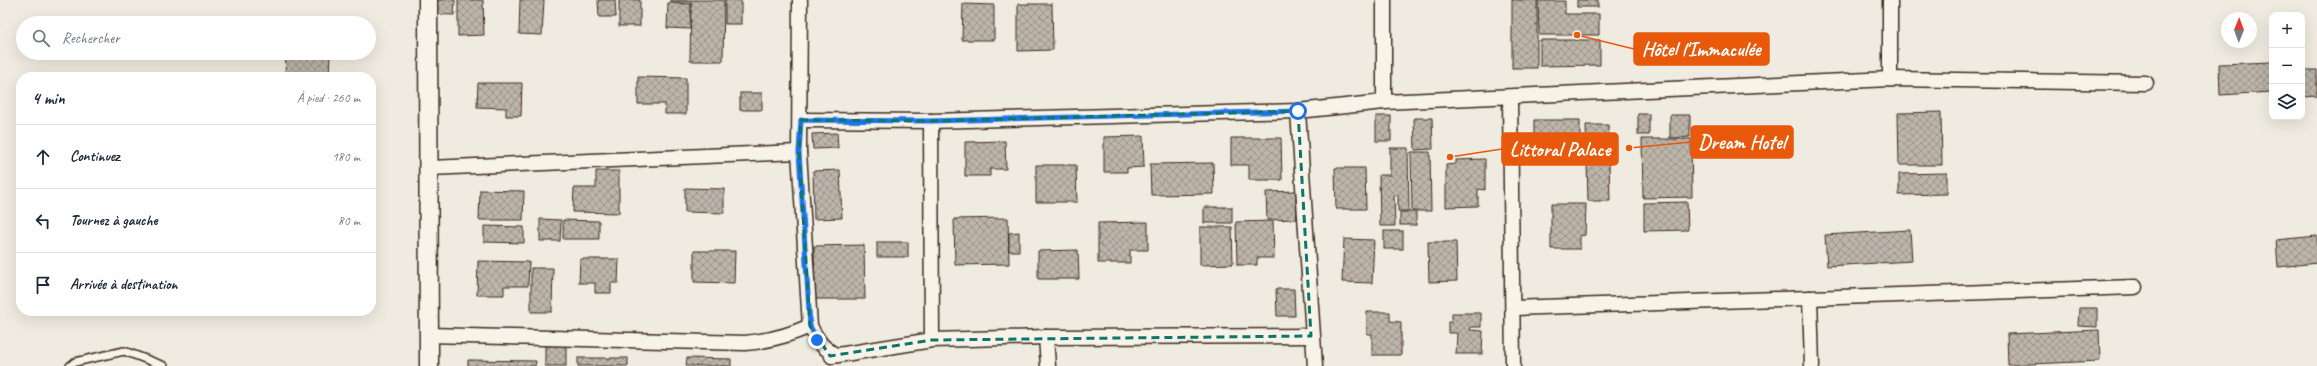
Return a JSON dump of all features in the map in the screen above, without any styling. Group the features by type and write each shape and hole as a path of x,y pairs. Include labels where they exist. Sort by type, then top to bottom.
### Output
{"street":[{"path":"428,0 430,168 429,366"},
{"path":"800,0 801,120 799,152 810,326 825,350 836,355 832,361"},
{"path":"1384,0 1384,102"},
{"path":"1890,0 1890,79"},
{"path":"801,120 930,121 1298,111 1384,102 1890,79 2146,83"},
{"path":"1510,97 1514,366"},
{"path":"1298,111 1311,336 1315,366"},
{"path":"930,121 932,340"},
{"path":"430,168 799,152"},
{"path":"1514,308 2135,287"},
{"path":"1810,298 1812,366"},
{"path":"429,335 745,343 769,341 789,336 810,326"},
{"path":"832,361 932,340 1046,337 1311,336"},
{"path":"1046,337 1048,366"}],"lane":[{"path":"70,366 75,362 124,350 164,366"}],"highlighted area":[{"path":"1298,111 1311,336 932,340 830,356 810,326 799,152 801,120 931,121"}],"building":[{"path":"431,0 455,0 454,15 430,14"},
{"path":"458,0 483,0 484,35 458,36"},
{"path":"520,0 544,0 542,35 519,34"},
{"path":"598,0 615,0 616,17 599,17"},
{"path":"619,0 640,0 640,26 619,26"},
{"path":"670,0 724,0 723,61 690,61 691,2 670,2"},
{"path":"725,0 741,0 741,24 725,24"},
{"path":"1512,0 1537,0 1537,68 1512,68"},
{"path":"1577,0 1598,0 1598,7 1577,7"},
{"path":"1538,1 1565,1 1565,14 1599,14 1599,35 1539,35"},
{"path":"668,3 691,4 690,29 667,28"},
{"path":"963,4 994,5 994,40 962,40"},
{"path":"1018,4 1052,4 1053,50 1018,51"},
{"path":"1540,40 1600,40 1600,65 1540,66"},
{"path":"286,60 330,60 329,72 285,72"},
{"path":"2269,62 2269,92 2220,95 2219,64"},
{"path":"2305,70 2317,70 2317,96 2305,97"},
{"path":"638,77 686,78 686,114 665,114 665,104 638,104"},
{"path":"478,83 522,83 521,116 506,116 506,108 477,107"},
{"path":"740,93 762,93 762,110 740,110"},
{"path":"1941,112 1942,165 1899,165 1898,113"},
{"path":"1638,114 1649,114 1649,135 1638,135"},
{"path":"1670,115 1690,115 1690,137 1670,138"},
{"path":"1376,116 1391,116 1391,141 1376,141"},
{"path":"1414,118 1432,118 1433,149 1415,150"},
{"path":"1534,120 1580,120 1580,151 1561,151 1561,156 1534,156"},
{"path":"1586,125 1608,125 1610,201 1588,201"},
{"path":"837,133 838,148 813,149 812,134"},
{"path":"1143,136 1144,167 1127,168 1127,172 1104,172 1104,137"},
{"path":"1231,138 1281,138 1282,180 1249,180 1249,165 1231,165"},
{"path":"1642,139 1691,139 1692,197 1643,198"},
{"path":"1005,141 1006,169 990,169 990,176 965,176 965,142"},
{"path":"1390,148 1408,148 1409,211 1398,211 1398,195 1394,195 1395,226 1380,226 1379,175 1390,175"},
{"path":"1411,152 1430,152 1431,211 1412,211"},
{"path":"1485,159 1485,190 1478,189 1478,206 1446,207 1446,165 1456,164 1456,160"},
{"path":"1213,163 1214,194 1151,195 1150,164"},
{"path":"1036,165 1076,165 1077,202 1036,202"},
{"path":"1335,168 1365,168 1366,209 1336,209"},
{"path":"840,170 842,218 814,219 813,171"},
{"path":"596,171 619,171 619,213 573,212 574,188 596,188"},
{"path":"1947,173 1947,194 1899,195 1899,174"},
{"path":"685,188 724,189 724,213 685,212"},
{"path":"480,190 524,191 523,220 479,220"},
{"path":"1296,191 1297,219 1267,220 1266,192"},
{"path":"1687,202 1688,230 1644,231 1644,203"},
{"path":"1551,204 1586,204 1585,235 1580,236 1580,249 1551,249"},
{"path":"1204,207 1232,207 1232,223 1204,223"},
{"path":"1400,212 1416,212 1416,225 1400,225"},
{"path":"1008,218 1009,264 955,265 954,219"},
{"path":"540,219 561,220 560,241 540,241"},
{"path":"563,220 599,221 599,239 563,239"},
{"path":"1273,221 1274,258 1257,258 1257,265 1237,265 1236,222"},
{"path":"1148,222 1148,250 1130,250 1130,263 1098,263 1098,223"},
{"path":"484,226 524,227 524,243 484,242"},
{"path":"1200,227 1232,227 1233,264 1200,265"},
{"path":"1910,230 1912,261 1827,266 1825,235"},
{"path":"1384,231 1403,231 1403,249 1384,249"},
{"path":"1019,232 1019,251 1009,251 1009,233"},
{"path":"2317,236 2317,263 2278,267 2276,240"},
{"path":"1344,239 1374,240 1372,283 1342,282"},
{"path":"877,242 908,242 908,257 877,257"},
{"path":"1428,242 1456,242 1457,281 1429,282"},
{"path":"864,245 865,299 815,299 814,246"},
{"path":"1078,250 1079,279 1038,279 1038,251"},
{"path":"694,251 735,251 734,283 694,282"},
{"path":"580,259 619,259 618,283 611,283 611,293 595,293 595,283 579,283"},
{"path":"478,261 529,262 528,286 504,286 504,295 477,295"},
{"path":"531,268 553,268 552,312 531,312"},
{"path":"1276,289 1294,289 1295,316 1277,316"},
{"path":"2079,308 2097,308 2097,327 2078,326"},
{"path":"1367,312 1390,312 1390,321 1401,322 1401,355 1372,355 1372,334 1367,334"},
{"path":"1452,313 1481,313 1481,327 1471,327 1470,330 1483,331 1482,354 1456,354 1457,333 1448,333 1448,322 1452,322"},
{"path":"2099,330 2100,361 2008,365 2007,334"},
{"path":"545,345 566,345 566,366 545,366"},
{"path":"578,358 628,358 628,366 578,366"},
{"path":"687,358 731,359 731,366 686,366"},
{"path":"468,360 536,361 535,366 468,366"}],"place":[{"name":"Hôtel l'Immaculée","path":"1577,35"},
{"name":"Dream Hotel","path":"1629,148"},
{"name":"Littoral Palace","path":"1450,157"}],"route":[{"path":"817,340 810,326 799,152 801,120 930,121 1298,111"}]}
